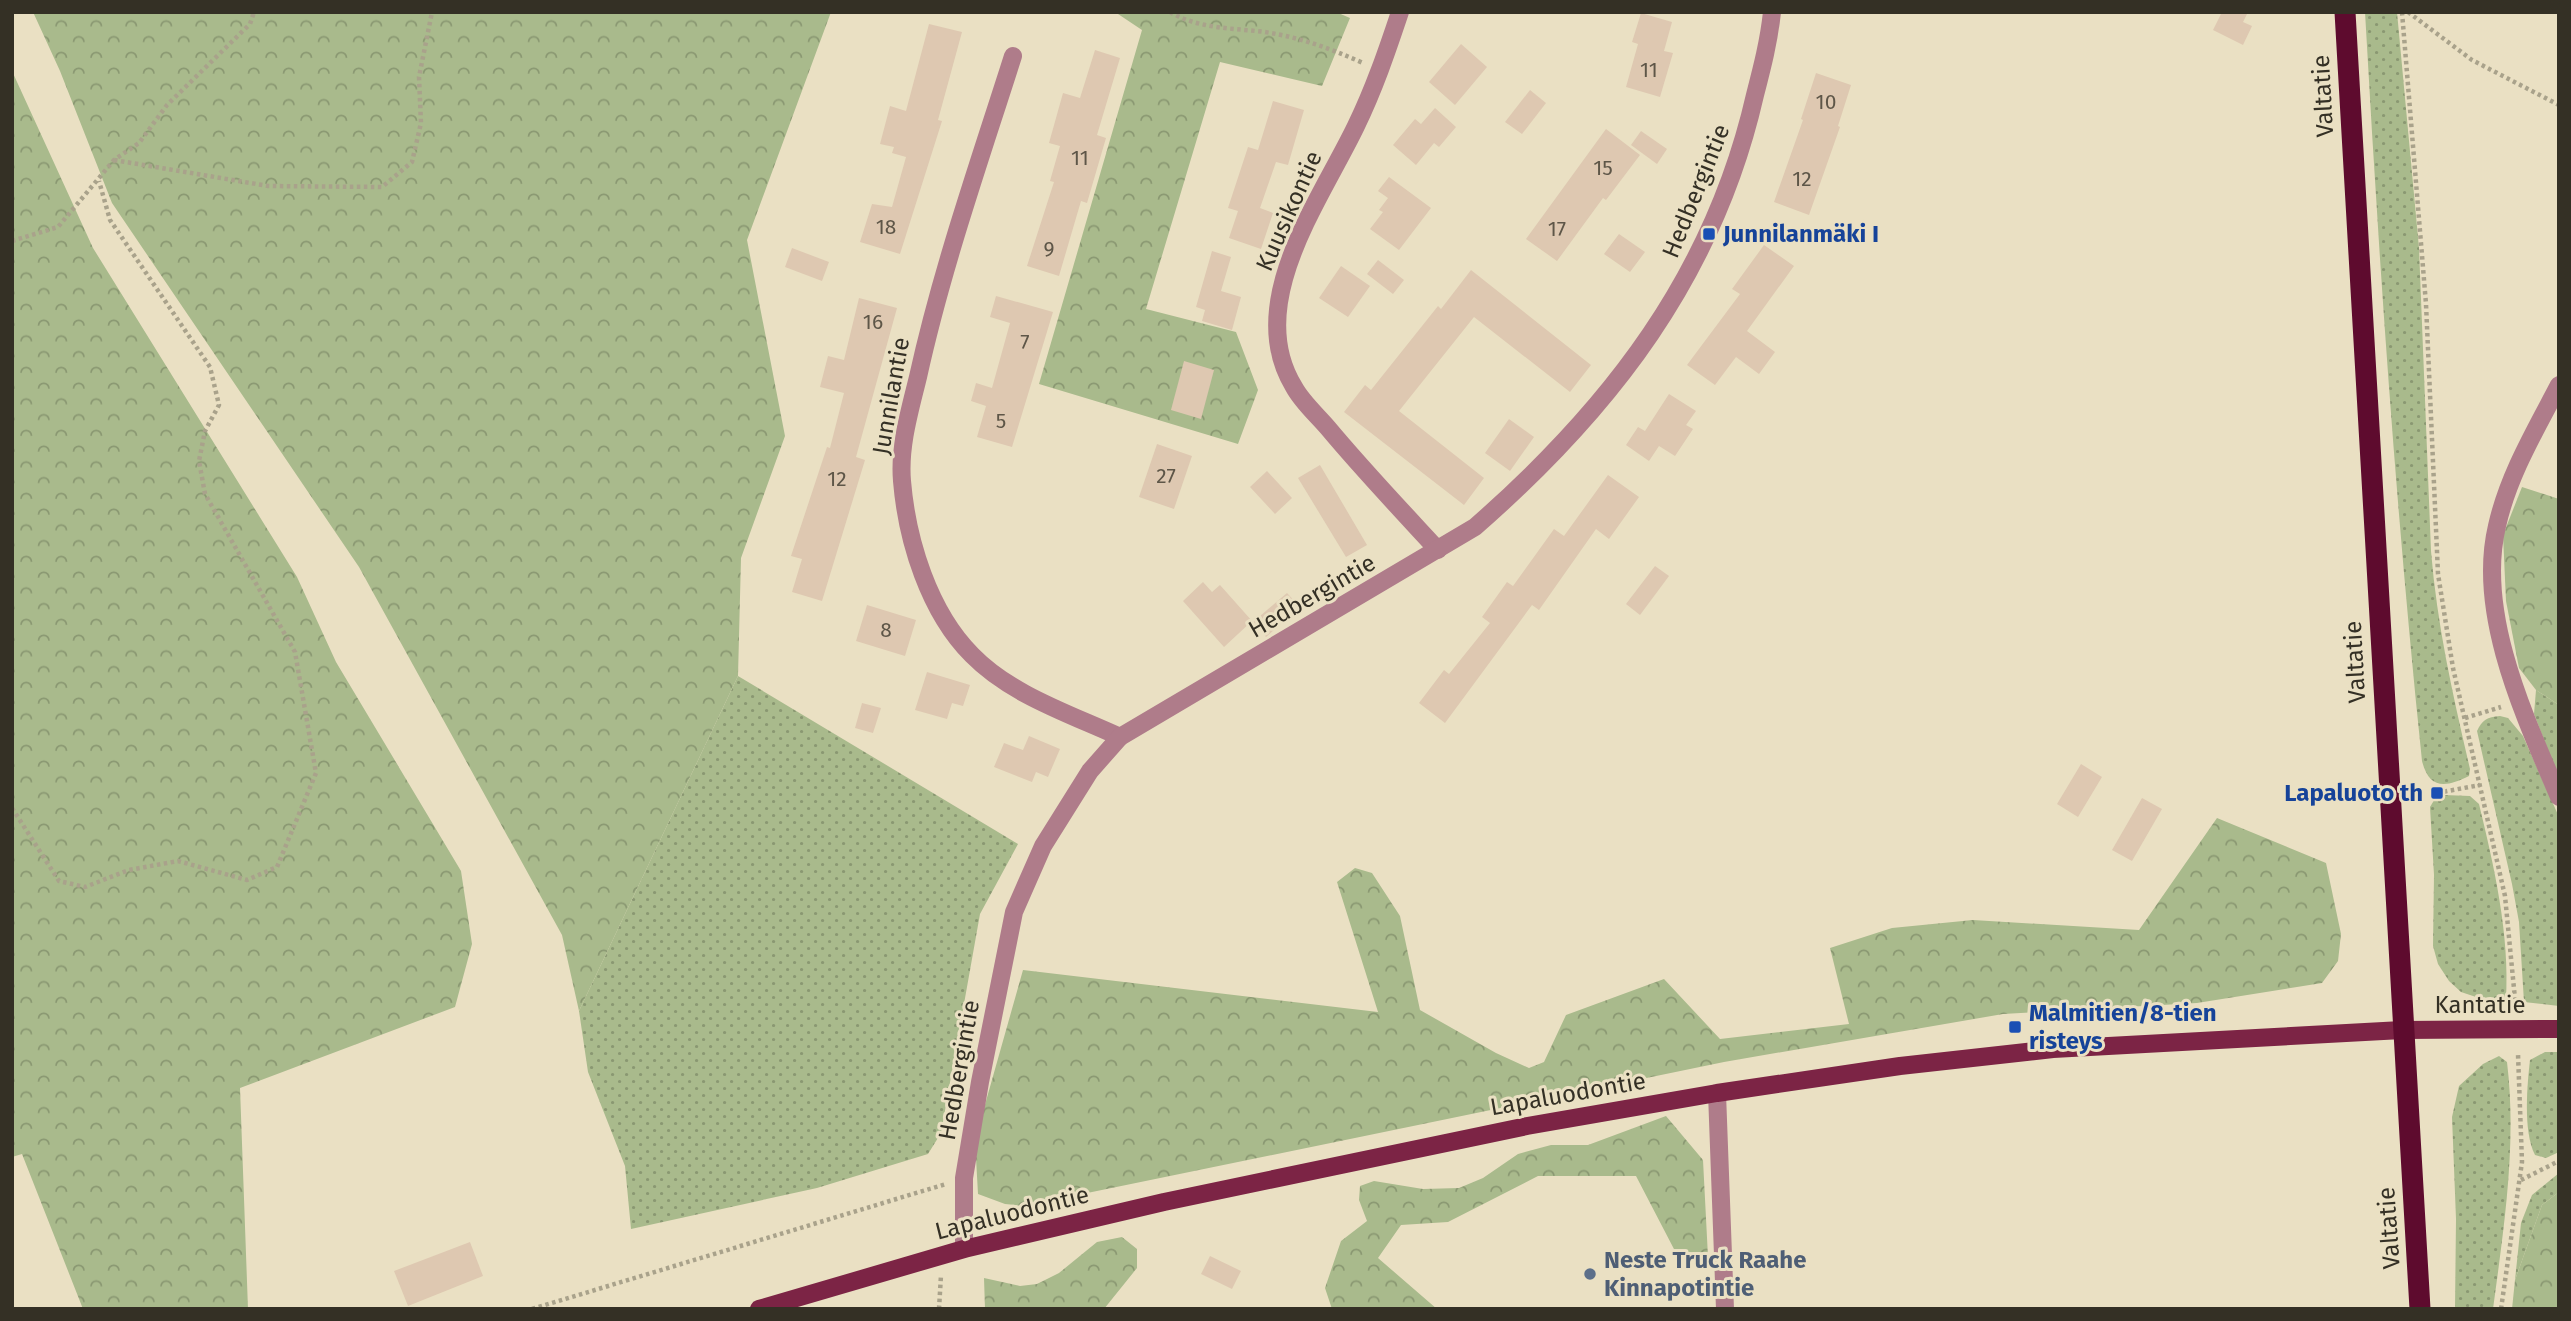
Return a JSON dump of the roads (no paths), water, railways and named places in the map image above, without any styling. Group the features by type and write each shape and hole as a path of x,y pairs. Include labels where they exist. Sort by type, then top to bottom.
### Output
{"highway":[{"name":"Valtatie","path":"2345,12 2420,1309"}],"main road":[{"name":"Kantatie","path":"2402,1030 2559,1029"},
{"name":"Lapaluodontie","path":"758,1309 964,1249 1272,1178 1527,1126 1717,1093 1900,1066 2053,1049 2402,1030"}],"street":[{"name":"Kuusikontie","path":"1400,12 1380,71 1356,125 1305,223 1280,292 1276,325 1278,349 1294,387 1355,460 1438,550"},
{"name":"Hedbergintie","path":"964,1249 964,1178 1014,912 1042,846 1090,771 1120,737 1475,527 1577,429 1654,333 1688,276 1716,218 1745,141 1770,34 1772,12"},
{"name":"Junnilantie","path":"1013,57 929,325 905,432 902,480 922,568 937,606 956,637 973,657 1007,684 1120,737"},
{"path":"2559,385 2522,456 2507,492 2492,551 2495,614 2519,702 2559,797"},
{"path":"1717,1093 1725,1309"}],"place":[{"name":"Junnilanmäki I","path":"1709,234"},
{"name":"Lapaluoto th","path":"2437,793"},
{"name":"Malmitien/8-tien risteys","path":"2015,1027"},
{"name":"Neste Truck Raahe Kinnapotintie","path":"1590,1274"}]}
